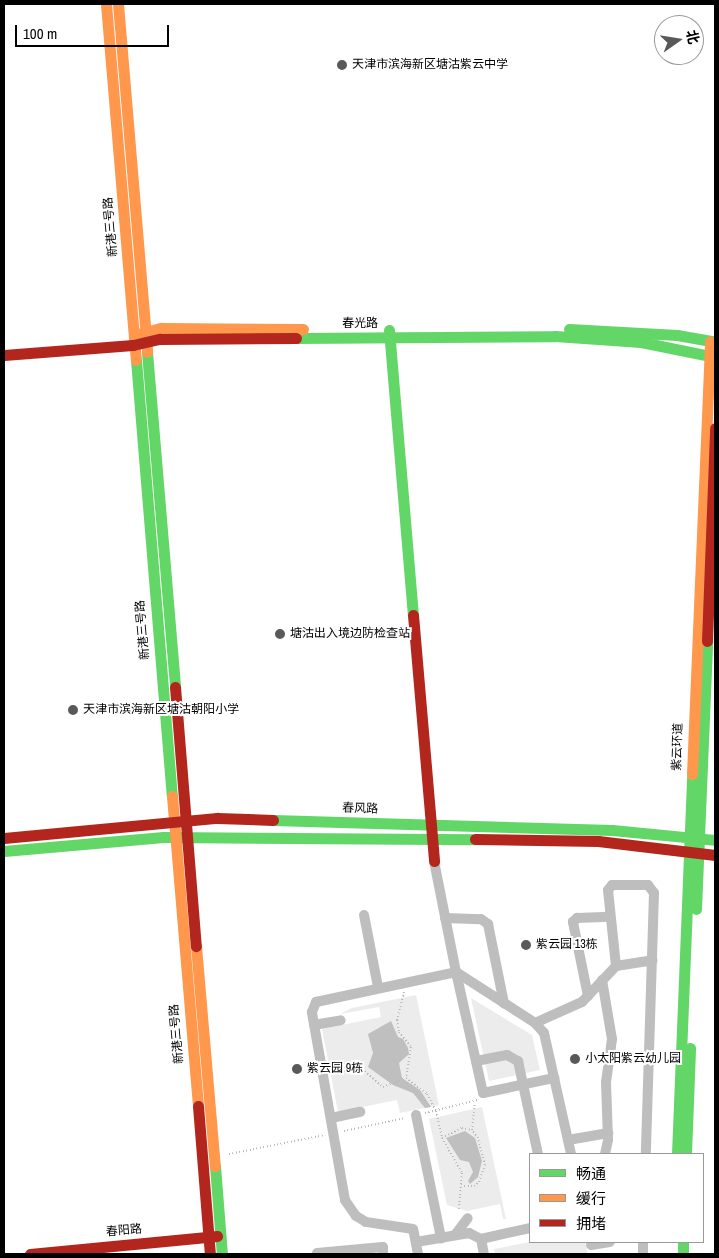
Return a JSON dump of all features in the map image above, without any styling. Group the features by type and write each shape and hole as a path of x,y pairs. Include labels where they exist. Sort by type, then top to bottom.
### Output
{"main road":[{"name":"新港三号路","path":"106,4 170,785 190,864 214,1237 210,1254"},
{"name":"新港三号路","path":"118,4 184,786 176,863 214,1237 222,1254"},
{"name":"春光路","path":"4,355 133,340 146,336 603,329 678,335 712,342"},
{"name":"春光路","path":"389,333 555,336 641,342 712,356"},
{"path":"389,333 429,824 434,861"},
{"name":"春光路","path":"4,347 133,340"},
{"name":"紫云环道","path":"686,1153 692,846 712,342"},
{"name":"紫云环道","path":"692,846 715,428"},
{"path":"184,786 195,812 218,818"},
{"name":"春风路","path":"4,851 146,838 218,818 612,830 668,836 715,855"},
{"path":"4,838 145,826 181,828"},
{"name":"春风路","path":"181,828 219,836 432,837 598,841 669,848 692,846 715,840"},
{"path":"146,838 166,846 176,863"},
{"path":"669,848 683,858 692,876"},
{"name":"紫云环道","path":"677,1153 692,876"},
{"name":"春阳路","path":"30,1254 214,1237"}],"street":[{"path":"434,861 483,1093 554,1078"},
{"path":"616,966 608,890 612,885 648,885 654,893 646,1153"},
{"path":"364,915 378,987"},
{"path":"588,996 573,922 577,918 610,917"},
{"path":"445,918 481,919 488,924 504,1003"},
{"path":"535,1023 582,1002 616,966 653,960"},
{"path":"418,1254 413,1229 366,1222 356,1216 346,1200 314,1026 312,1012 316,1002 378,987 456,972 535,1023 544,1034 571,1153"},
{"path":"602,980 612,1039 606,1082 608,1133 605,1153"},
{"path":"314,1026 341,1020"},
{"path":"476,1061 507,1055 518,1061 538,1153"},
{"path":"331,1118 360,1112"},
{"path":"416,1115 441,1238"},
{"path":"568,1140 608,1133"},
{"path":"455,1235 468,1218"},
{"path":"416,1242 469,1233 481,1239 529,1228"},
{"path":"481,1239 484,1254"},
{"path":"592,1247 606,1243"},
{"path":"317,1253 335,1253 382,1247 384,1254"}],"path":[{"path":"404,998 397,1020 399,1032 411,1047 406,1078"},
{"path":"330,1072 362,1069 383,1088 390,1087 406,1078"},
{"path":"406,1078 427,1094 436,1111 442,1138 459,1165 463,1186 459,1209"},
{"path":"472,1130 475,1103"},
{"path":"442,1138 462,1128 472,1130 478,1138 485,1165 479,1182 474,1186 463,1186"},
{"path":"229,1154 333,1133"}],"shaded area":[{"path":"416,995 439,1105 400,1113 397,1100 338,1112 322,1029 381,1017 379,1007 340,1014 352,1008"},
{"path":"471,998 532,1035 540,1070 489,1081"},
{"path":"391,1021 398,1037 403,1039 408,1048 409,1054 399,1063 402,1078 420,1090 431,1107 425,1108 413,1093 393,1085 368,1067 373,1053 368,1034"},
{"path":"482,1107 506,1219 503,1219 500,1204 467,1211 447,1205 429,1119"},
{"path":"465,1131 475,1138 482,1161 478,1177 470,1184 468,1181 473,1172 469,1162 460,1160 446,1138"},
{"path":"529,1242 585,1243 588,1254 495,1254 494,1249"}],"traffic: fast":[{"path":"569,329 677,335 715,342"},
{"path":"389,330 413,615"},
{"path":"296,338 555,336 641,342 715,357"},
{"path":"147,352 175,687"},
{"path":"136,360 172,796"},
{"path":"696,909 707,641"},
{"path":"677,1153 692,774"},
{"path":"273,820 612,830 715,840"},
{"path":"4,851 163,837 475,839"},
{"path":"686,1153 690,1048"},
{"path":"215,1166 222,1254"},
{"path":"683,1243 683,1254"}],"traffic: slow":[{"path":"106,4 136,360"},
{"path":"118,4 147,352"},
{"path":"138,334 161,328 303,329"},
{"path":"692,774 710,341"},
{"path":"172,796 198,1106"},
{"path":"196,946 215,1166"}],"traffic: jam":[{"path":"4,355 133,345 160,339 296,338"},
{"path":"707,641 715,428"},
{"path":"413,615 434,861"},
{"path":"175,687 196,946"},
{"path":"4,838 217,818 273,820"},
{"path":"475,839 598,841 715,855"},
{"path":"198,1106 210,1254"},
{"path":"30,1254 217,1236"}],"place":[{"name":"天津市滨海新区塘沽紫云中学","path":"342,65"},
{"name":"塘沽出入境边防检查站","path":"280,634"},
{"name":"天津市滨海新区塘沽朝阳小学","path":"73,710"},
{"name":"紫云园 13栋","path":"526,945"},
{"name":"小太阳紫云幼儿园","path":"575,1059"},
{"name":"紫云园 9栋","path":"297,1069"}]}
